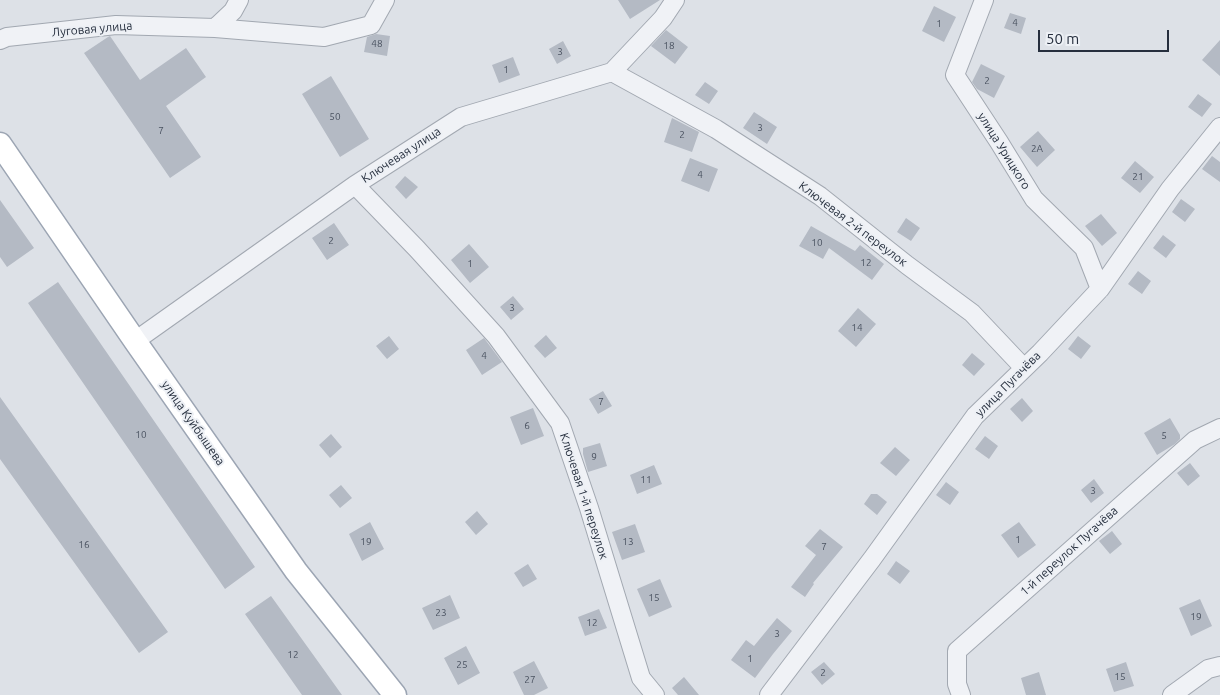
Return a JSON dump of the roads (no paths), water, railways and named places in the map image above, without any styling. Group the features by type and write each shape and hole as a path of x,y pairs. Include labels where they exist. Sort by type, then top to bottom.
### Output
{"main road":[{"name":"улица Куйбышева","path":"0,144 296,571 395,695"}],"street":[{"path":"215,28 233,12 239,0"},
{"name":"Луговая улица","path":"0,40 116,25 215,28 324,37 371,25 385,0"},
{"path":"612,72 663,18 675,0"},
{"name":"улица Урицкого","path":"984,0 955,75 1034,199 1084,248 1100,289"},
{"name":"Ключевая улица","path":"135,341 355,185 461,117 612,72"},
{"name":"Ключевая 2-й переулок","path":"612,72 716,129 820,196 908,266 972,313 1024,368"},
{"name":"улица Пугачёва","path":"769,695 872,559 975,416 1040,353 1100,289 1170,189 1220,128"},
{"name":"Ключевая 1-й переулок","path":"355,185 418,249 496,336 560,423 589,508 641,678 655,695"},
{"name":"1-й переулок Пугачёва","path":"961,695 957,684 956,651 1195,440 1220,428"},
{"path":"1172,695 1208,669 1220,666"}]}
